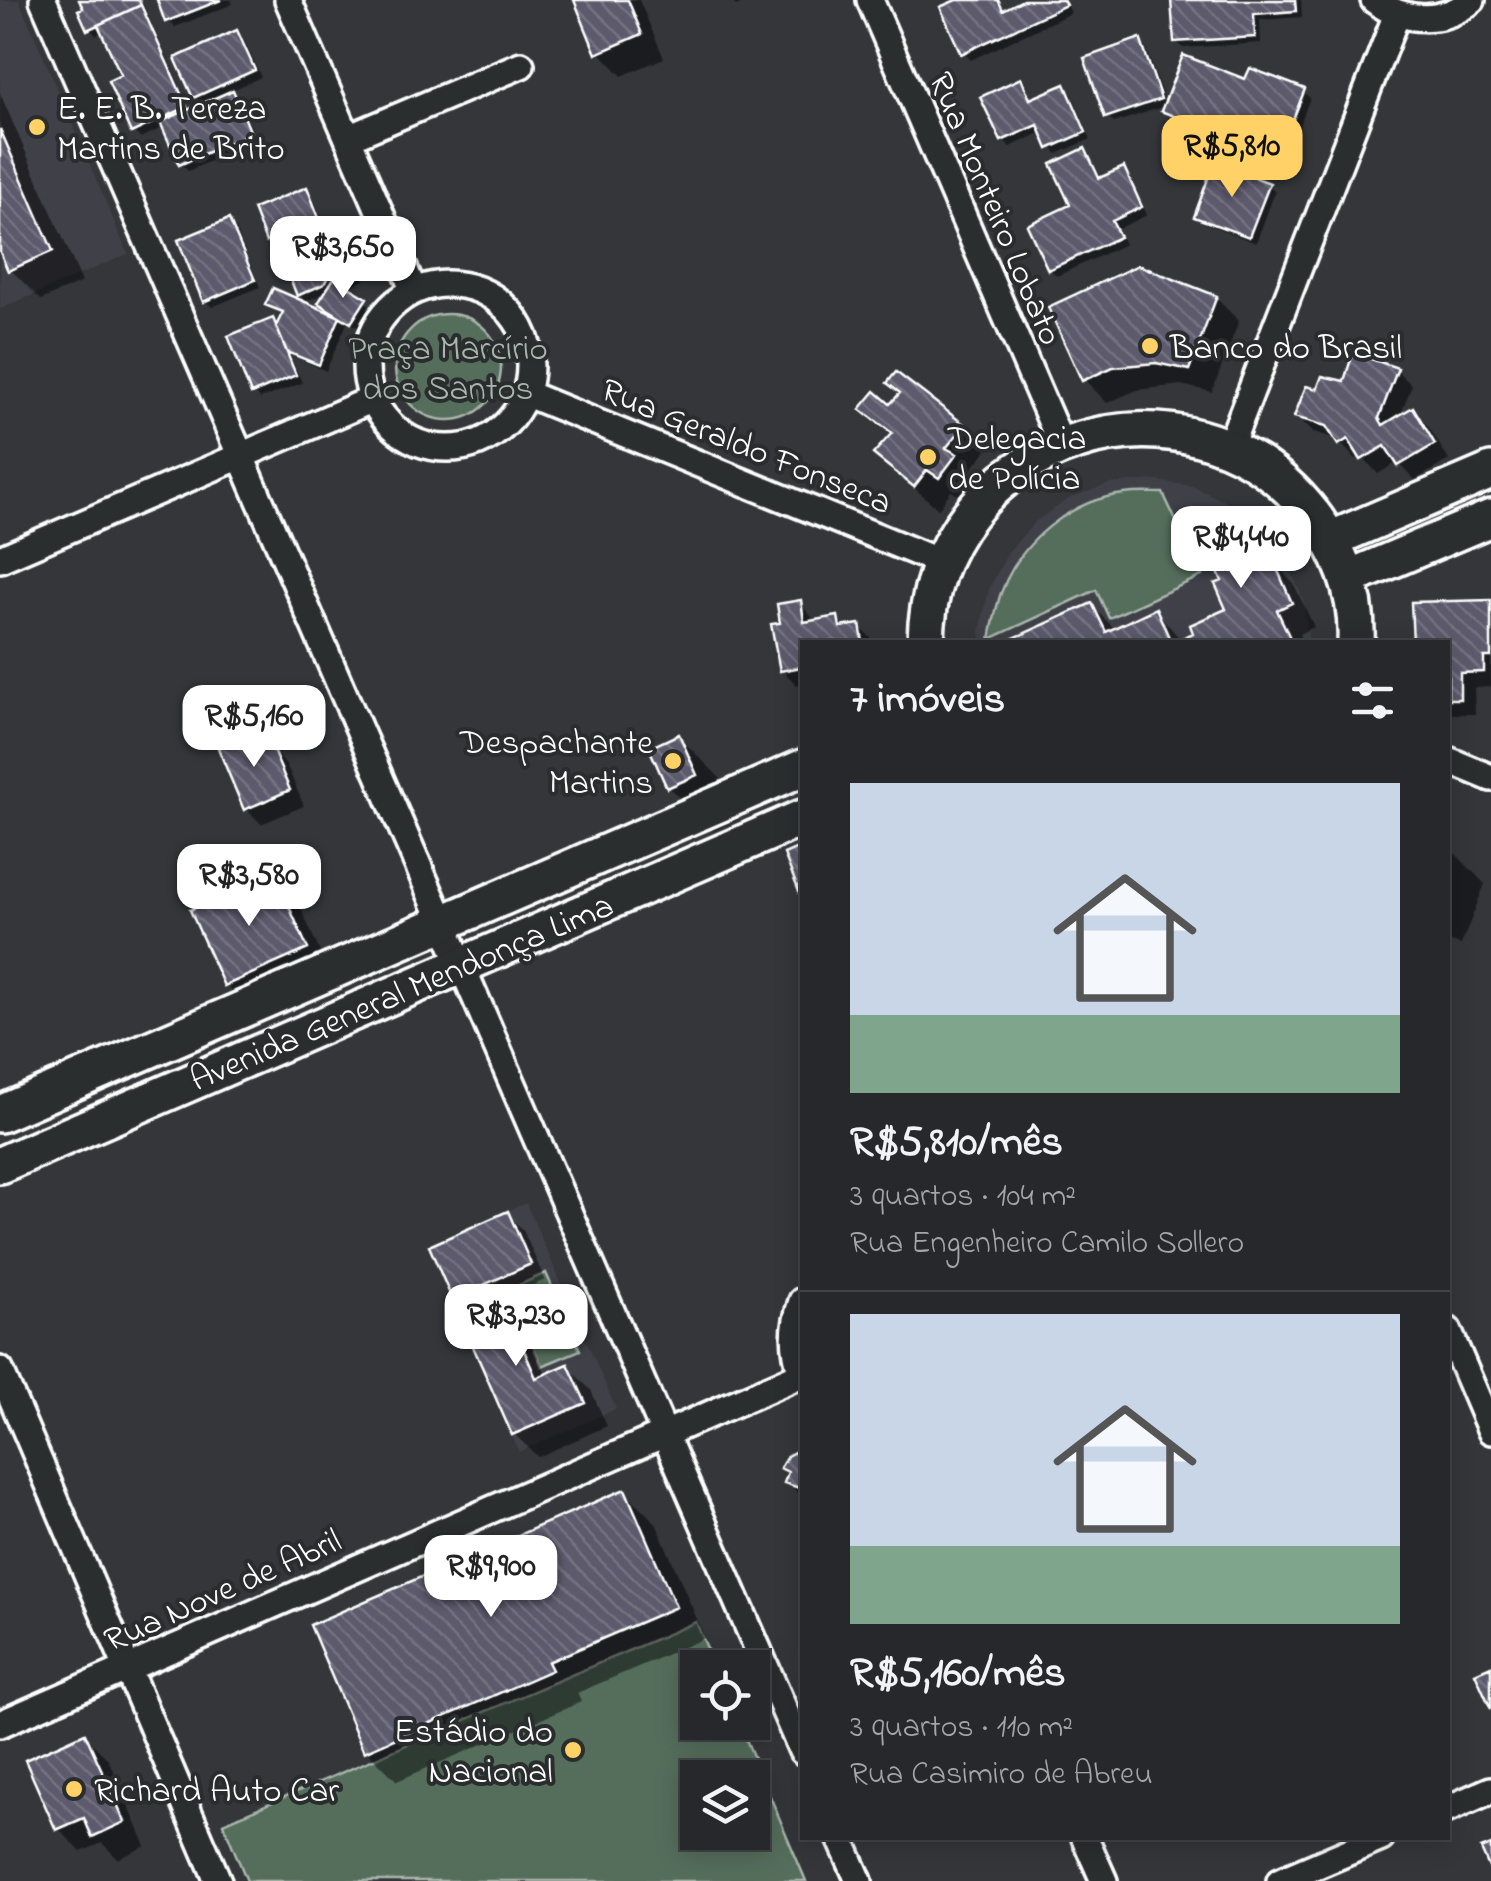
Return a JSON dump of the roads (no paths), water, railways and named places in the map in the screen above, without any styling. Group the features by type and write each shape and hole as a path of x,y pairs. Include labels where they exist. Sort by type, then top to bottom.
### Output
{"street":[{"path":"43,0 800,1746"},
{"path":"288,0 414,291"},
{"name":"Rua Monteiro Lobato","path":"870,0 1061,444"},
{"path":"1374,0 1396,14 1420,19 1443,16 1472,0"},
{"path":"1229,448 1396,14"},
{"path":"348,138 521,64"},
{"path":"441,284 467,286 492,296 512,314 524,337 530,364 527,394 514,415 494,434 469,446 440,448 414,442 391,426 372,400 365,372 370,339 388,310 414,291 441,284"},
{"name":"Rua Geraldo Fonseca","path":"527,394 940,562"},
{"path":"0,559 372,400"},
{"path":"926,640 926,617 940,562 968,515 1008,474 1061,444 1116,430 1180,432 1229,448 1261,465 1299,496 1332,540 1348,578 1357,621 1356,640"},
{"path":"1332,540 1491,471"},
{"path":"1348,578 1491,518"},
{"path":"1450,761 1491,778"},
{"name":"Avenida General Mendonça Lima","path":"0,1114 800,769"},
{"name":"Avenida General Mendonça Lima","path":"0,1165 800,819"},
{"path":"800,1307 794,1324 794,1350 800,1368"},
{"path":"1450,1335 1491,1431"},
{"name":"Rua Nove de Abril","path":"0,1724 800,1375"},
{"path":"1,1376 218,1881"},
{"path":"1450,1808 1491,1790"},
{"path":"841,1840 859,1881"},
{"path":"1086,1840 1104,1881"},
{"path":"1280,1881 1376,1840"}],"place":[{"name":"E. E. B. Tereza Martins de Brito","path":"37,127"},
{"name":"Banco do Brasil","path":"1150,346"},
{"name":"Delegacia de Polícia","path":"928,457"},
{"name":"Despachante Martins","path":"673,761"},
{"name":"Estádio do Nacional","path":"573,1750"},
{"name":"Richard Auto Car","path":"74,1789"}],"park label":[{"name":"Praça Marcírio dos Santos","path":"448,367"}]}
